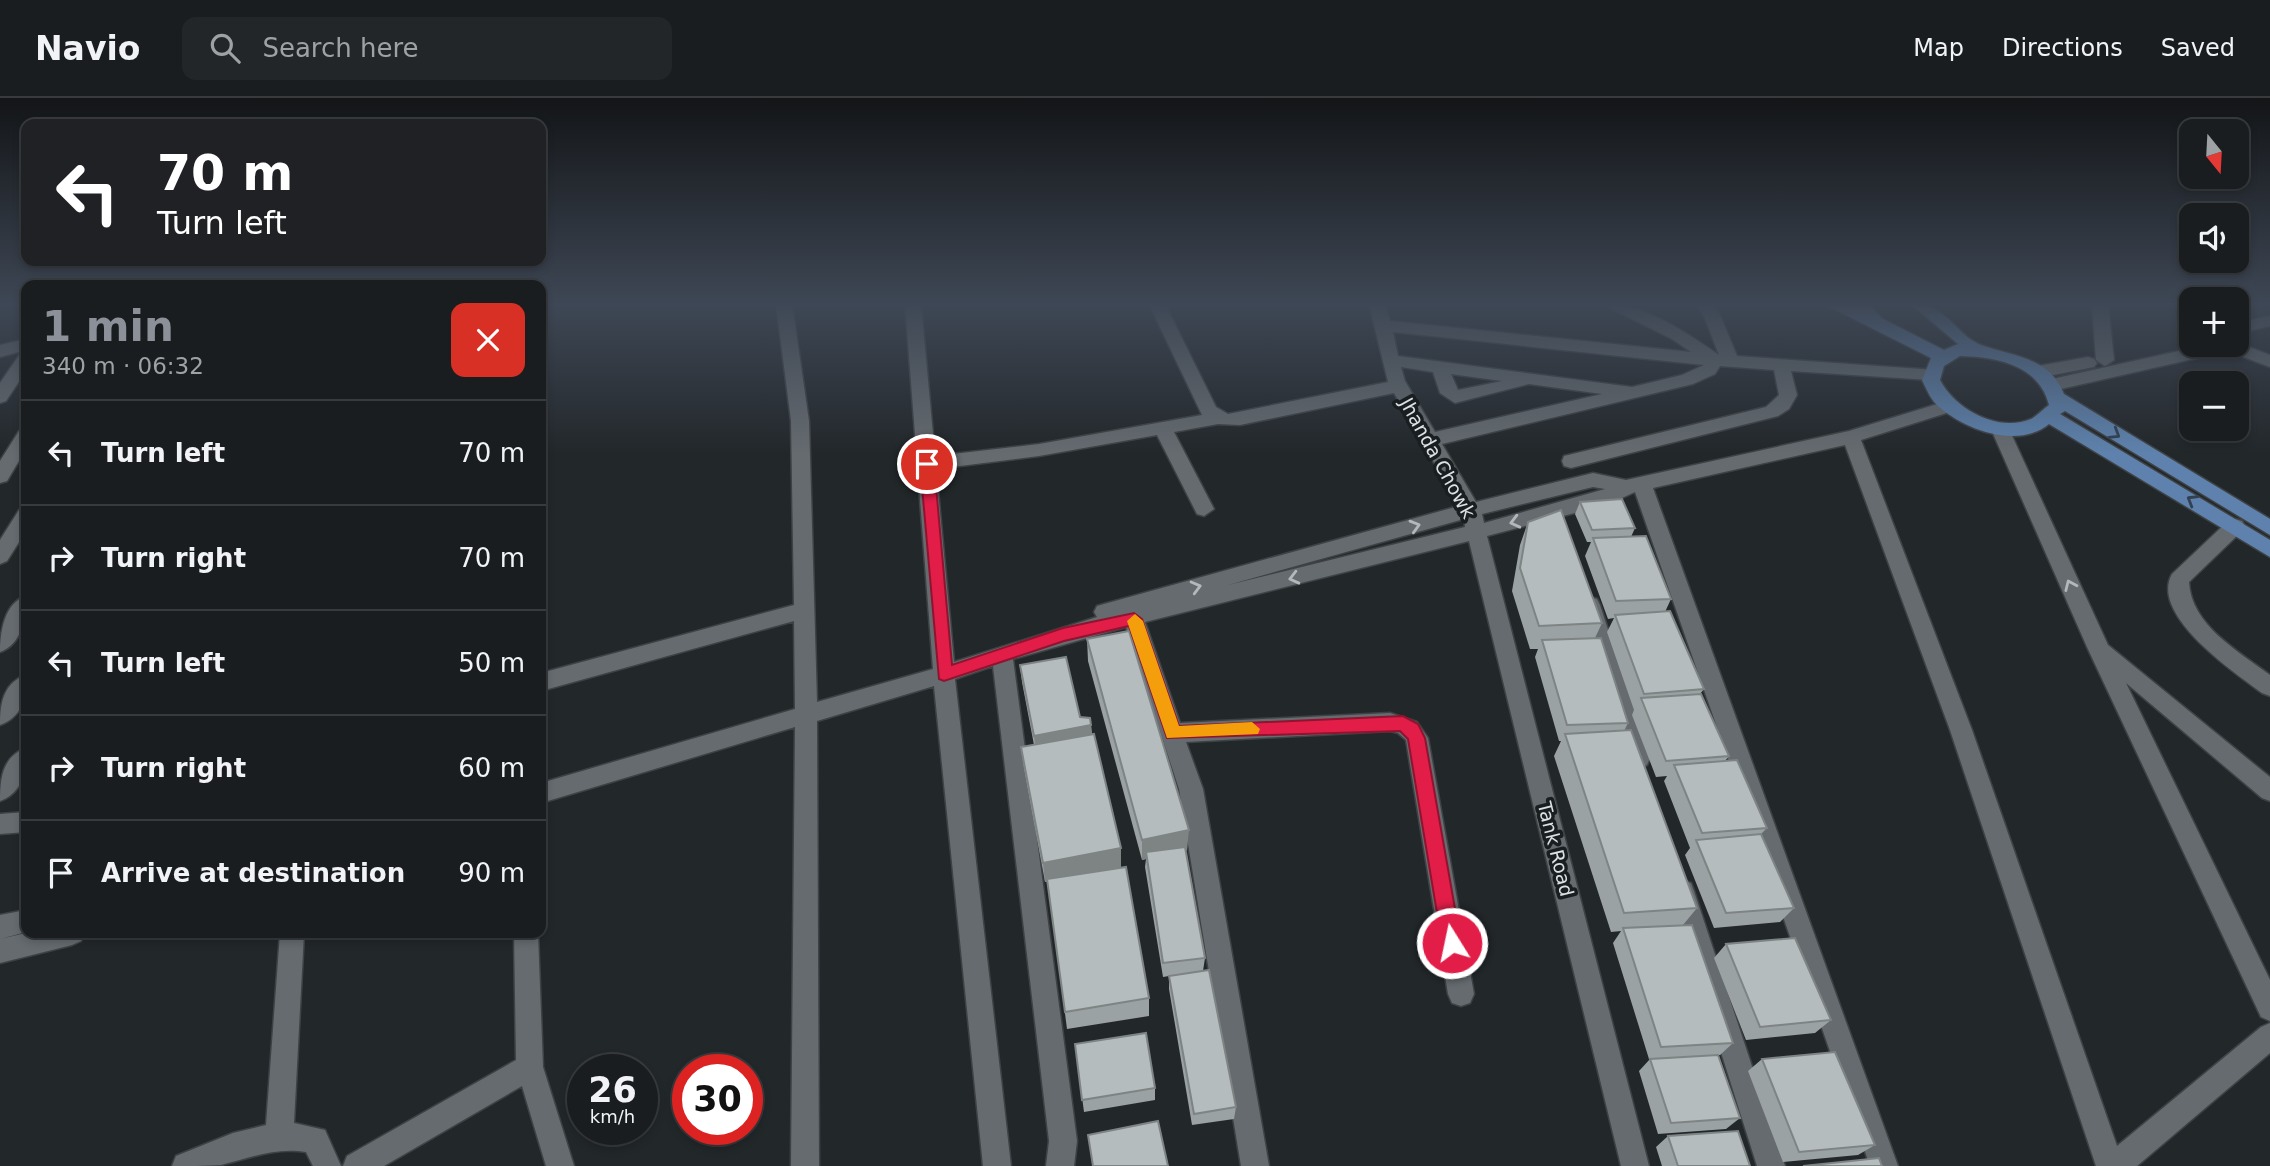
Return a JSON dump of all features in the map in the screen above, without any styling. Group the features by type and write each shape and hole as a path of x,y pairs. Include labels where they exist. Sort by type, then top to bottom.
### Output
{"main road":[{"path":"1937,354 1941,356"},
{"path":"1946,354 1932,364 1930,374 1933,388 1947,407 1969,420 2000,429 2029,429 2050,417 2058,407 2055,391"},
{"path":"1997,354 2014,357 2038,372 2055,391 2270,528"},
{"path":"2050,417 2235,526 2270,550"}],"street":[{"path":"791,354 800,421 805,610 805,1166"},
{"path":"917,354 944,674 997,1166"},
{"path":"1181,354 1209,411 1218,418"},
{"name":"Jhanda Chowk","path":"1388,354 1399,386 1474,521"},
{"path":"1660,354 1930,374"},
{"path":"1711,354 1722,360"},
{"path":"1721,354 1722,360"},
{"path":"2104,354 2105,360"},
{"path":"2038,372 2133,354"},
{"path":"2252,354 2270,361"},
{"path":"2055,391 2184,357"},
{"path":"1389,360 1637,392"},
{"path":"1430,440 1700,376 1722,360"},
{"path":"1571,461 1772,412 1783,405 1788,395 1781,363"},
{"path":"0,397 21,366"},
{"path":"1441,368 1446,388 1455,397 1534,379"},
{"path":"927,464 1039,450 1218,418 1240,419 1399,386"},
{"path":"1063,634 1096,614 1474,521 1560,511 1602,499 1634,485 1851,437 1947,407"},
{"path":"1163,429 1204,509"},
{"path":"2000,429 2098,647 2270,1008"},
{"path":"1851,437 1961,730 2113,1166 2270,1036"},
{"path":"0,476 21,443"},
{"path":"546,794 944,674 1063,634 1134,619 1474,521 1593,480 1634,485"},
{"path":"1634,485 1884,1166"},
{"path":"1560,511 1568,537"},
{"name":"Tank Road","path":"1474,521 1635,1166"},
{"path":"0,556 21,523"},
{"path":"2235,526 2179,579 2177,590 2181,604 2195,625 2270,687"},
{"path":"1581,576 1648,786"},
{"path":"546,681 805,610"},
{"path":"0,644 21,612"},
{"path":"1134,619 1191,789 1255,1166"},
{"path":"2098,647 2270,791"},
{"path":"1002,654 1063,1141 1060,1166"},
{"path":"0,716 21,690"},
{"path":"1173,733 1390,722 1403,723 1412,729 1417,738 1461,994"},
{"path":"0,791 21,764"},
{"path":"0,824 21,822"},
{"path":"1674,865 1771,1166"},
{"path":"0,927 21,922"},
{"path":"0,951 52,938"},
{"path":"279,1136 292,938"},
{"path":"526,938 530,1067 559,1166"},
{"path":"357,1166 530,1067"},
{"path":"186,1166 230,1148 279,1136 297,1135 315,1140 327,1166"}],"building":[{"path":"1622,499 1635,528 1592,530 1580,502"},
{"path":"1561,510 1602,623 1539,626 1520,568 1528,522"},
{"path":"1646,536 1671,599 1616,601 1593,538"},
{"path":"1670,611 1704,689 1644,694 1615,615"},
{"path":"1129,631 1189,830 1142,840 1087,639"},
{"path":"1601,638 1628,723 1567,725 1542,640"},
{"path":"1066,657 1080,717 1090,718 1091,725 1034,736 1020,665"},
{"path":"1701,694 1729,756 1666,761 1641,698"},
{"path":"1631,730 1697,908 1624,913 1565,734"},
{"path":"1094,734 1121,848 1043,863 1021,747"},
{"path":"1737,760 1767,828 1702,833 1674,765"},
{"path":"1761,834 1794,908 1726,913 1696,840"},
{"path":"1185,847 1205,958 1163,963 1146,852"},
{"path":"1126,867 1149,998 1065,1012 1047,879"},
{"path":"1692,925 1733,1043 1661,1047 1623,928"},
{"path":"1795,938 1831,1020 1760,1027 1726,944"},
{"path":"1209,970 1236,1107 1194,1114 1169,976"},
{"path":"1146,1033 1155,1088 1082,1100 1075,1044"},
{"path":"1835,1052 1875,1145 1799,1152 1762,1059"},
{"path":"1718,1055 1740,1118 1671,1123 1650,1059"},
{"path":"1158,1121 1168,1166 1093,1166 1088,1135"},
{"path":"1738,1131 1750,1166 1678,1166 1668,1136"},
{"path":"1879,1158 1882,1166 1803,1166"}],"slow traffic":[{"path":"1135,621 1173,733 1252,729"}],"route":[{"path":"927,464 944,674 1063,634 1134,619 1173,733 1403,723 1412,729 1417,738 1452,943"}]}
